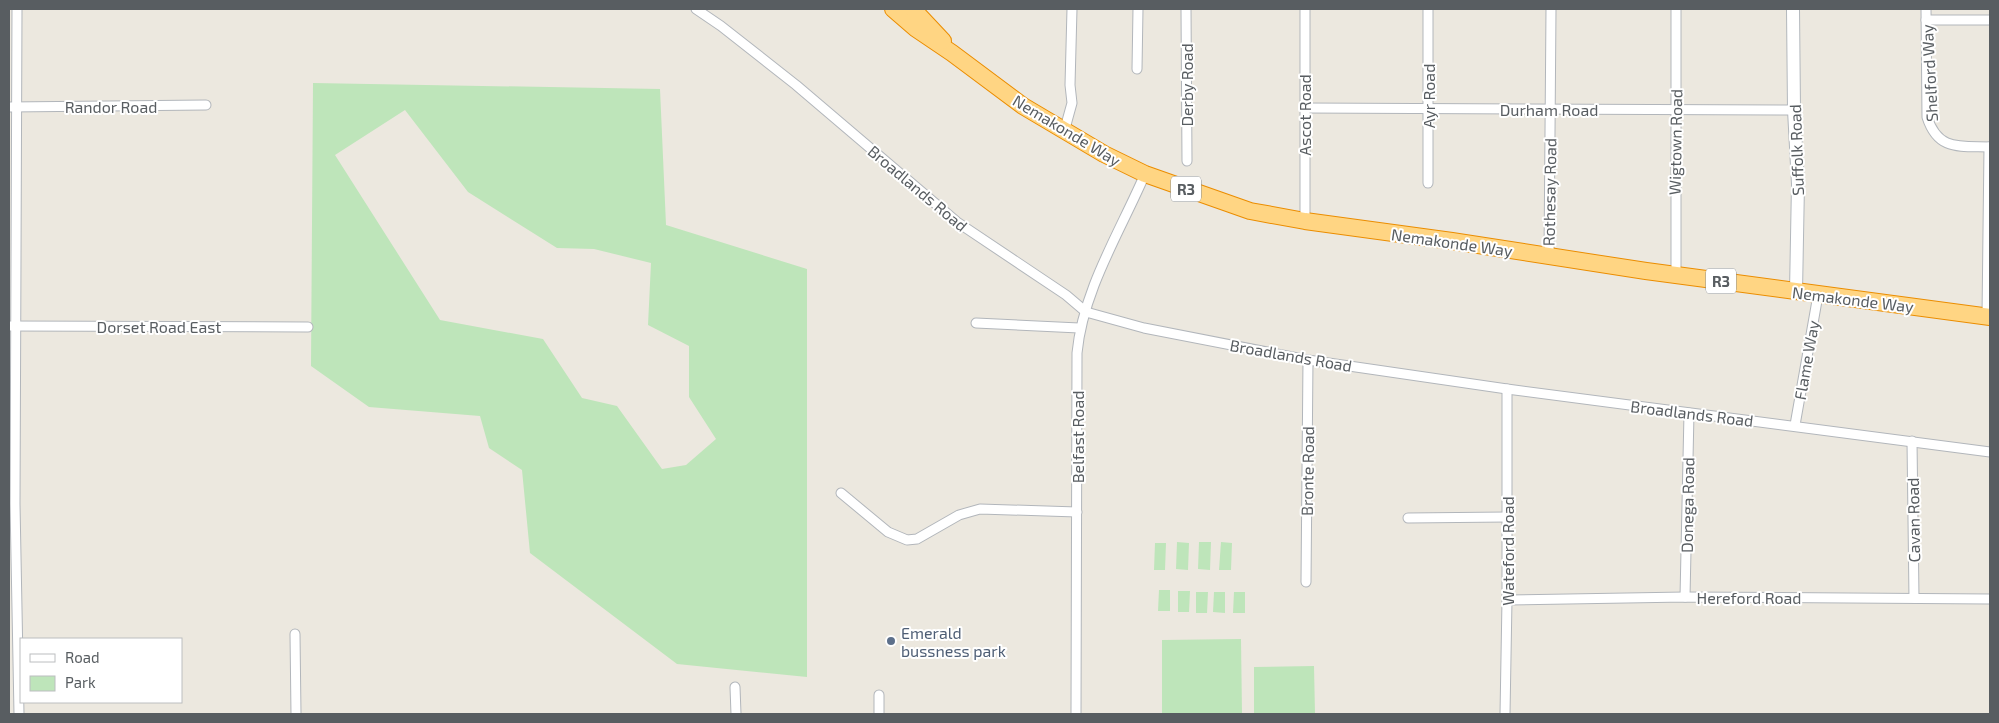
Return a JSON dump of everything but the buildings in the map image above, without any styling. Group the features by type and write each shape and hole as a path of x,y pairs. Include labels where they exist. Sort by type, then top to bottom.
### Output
{"highway":[{"name":"Nemakonde Way","path":"893,9 919,32 952,53 1023,106 1064,132 1145,174 1250,211 1305,221 1796,292 1989,317"},
{"name":"Nemakonde Way","path":"913,9 952,53"}],"street":[{"path":"17,9 13,107 12,325 20,714"},
{"name":"Broadlands Road","path":"696,9 721,26 796,86 956,222 1066,294 1086,312 1144,328 1308,360 1507,389 1990,452"},
{"path":"1064,132 1072,103 1070,85 1072,9"},
{"path":"1137,69 1138,9"},
{"name":"Derby Road","path":"1186,9 1187,161"},
{"name":"Ascot Road","path":"1305,9 1305,221"},
{"name":"Ayr Road","path":"1428,9 1428,183"},
{"name":"Rothesay Road","path":"1549,256 1551,9"},
{"name":"Wigtown Road","path":"1676,9 1676,274"},
{"name":"Suffolk Road","path":"1793,9 1794,110 1798,184 1796,292"},
{"name":"Shelford Way","path":"1926,9 1927,101 1932,131 1939,140 1949,144 1990,147"},
{"path":"1926,20 1990,20"},
{"name":"Randor Road","path":"13,107 206,106"},
{"name":"Durham Road","path":"1304,108 1794,110"},
{"path":"1989,317 1990,147"},
{"name":"Belfast Road","path":"1076,714 1077,353 1079,328 1092,290 1145,174"},
{"name":"Flame Way","path":"1794,425 1818,295"},
{"path":"976,323 1079,328"},
{"name":"Dorset Road East","path":"12,325 308,327"},
{"name":"Bronte Road","path":"1306,582 1308,360"},
{"name":"Wateford Road","path":"1505,714 1508,600 1507,389"},
{"name":"Donega Road","path":"1685,597 1689,413"},
{"name":"Cavan Road","path":"1912,441 1914,598"},
{"path":"841,493 888,532 907,540 917,539 959,515 980,509 1078,512"},
{"path":"1408,518 1507,517"},
{"name":"Hereford Road","path":"1508,600 1685,597 1990,599"},
{"path":"295,634 296,714"},
{"path":"735,687 736,714"},
{"path":"879,695 879,714"}],"green space":[{"path":"313,83 660,89 666,225 807,269 807,677 677,664 530,553 522,470 489,448 480,416 369,407 311,366","holes":["405,110 468,192 557,248 594,249 651,263 648,325 689,346 689,397 716,439 686,465 662,469 617,406 582,398 543,339 440,320 335,155"]},
{"path":"1177,542 1189,543 1188,570 1176,569"},
{"path":"1199,542 1211,542 1210,570 1198,569"},
{"path":"1221,542 1232,543 1231,570 1219,570"},
{"path":"1155,543 1166,543 1165,570 1154,570"},
{"path":"1159,590 1170,590 1170,611 1158,611"},
{"path":"1178,591 1190,591 1189,612 1178,612"},
{"path":"1196,592 1208,592 1207,613 1196,613"},
{"path":"1214,592 1225,592 1225,613 1213,612"},
{"path":"1234,592 1245,592 1245,613 1233,613"},
{"path":"1241,639 1242,714 1162,714 1162,640"},
{"path":"1314,666 1315,714 1254,714 1254,667"}],"place":[{"name":"Emerald bussness park","path":"891,641"}]}
